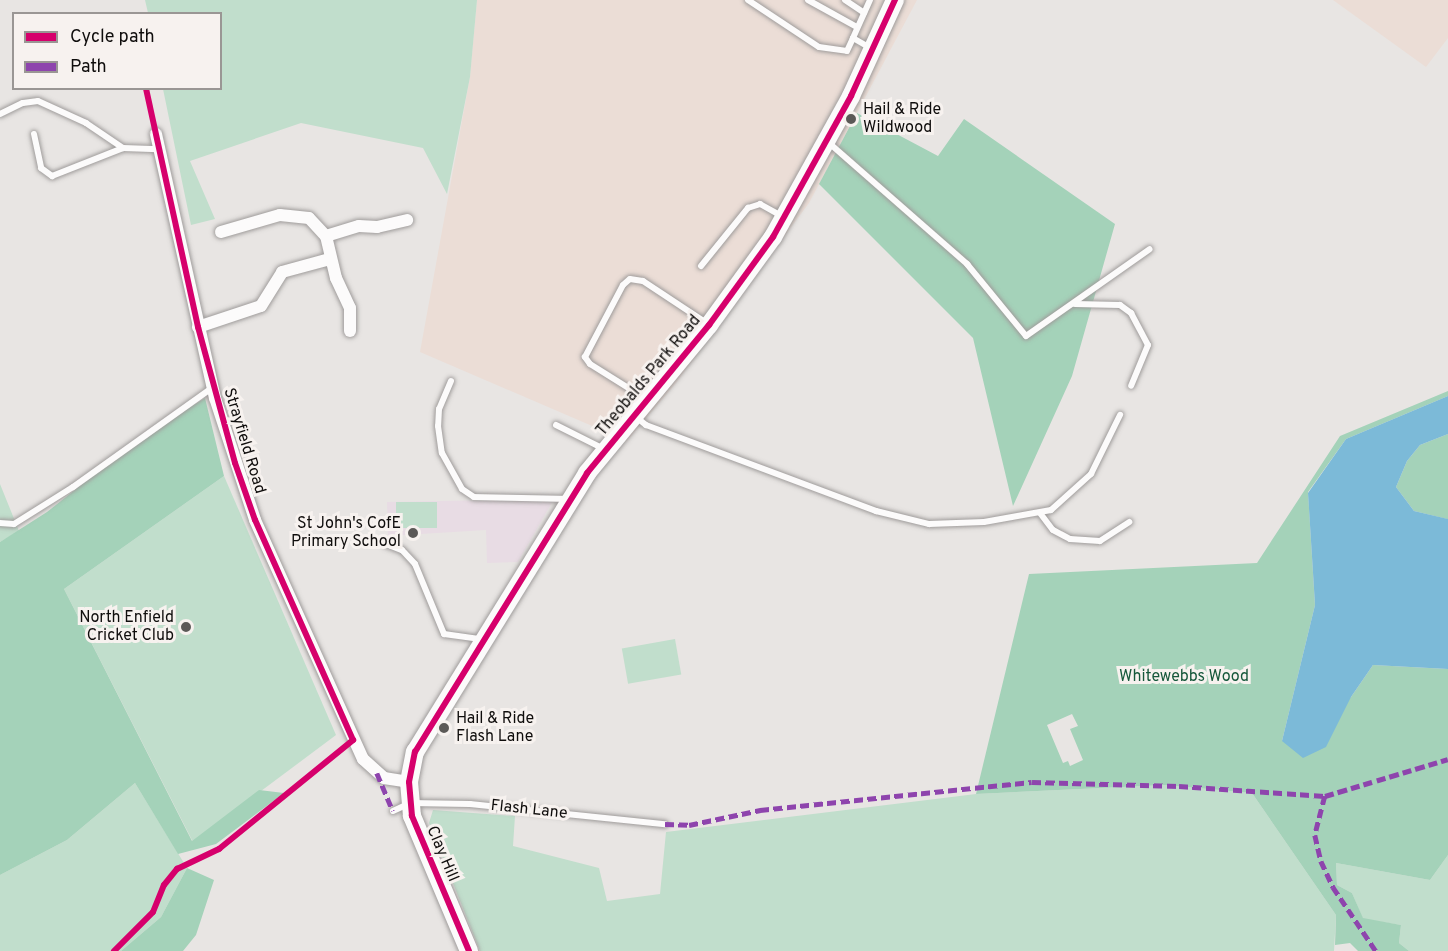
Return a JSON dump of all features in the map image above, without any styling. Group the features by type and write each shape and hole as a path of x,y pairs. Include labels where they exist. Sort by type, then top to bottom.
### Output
{"street":[{"name":"Theobalds Park Road","path":"412,763 420,743 570,499 633,414 709,325 784,217 826,140 895,0"},
{"name":"Strayfield Road","path":"156,134 213,387 255,520 352,740 377,773 384,778 409,782"},
{"path":"221,232 280,215 309,218 326,236 330,259 350,308 350,331"},
{"path":"326,236 359,226 377,227 407,220"},
{"path":"198,327 261,306 282,272 330,259"},
{"name":"Clay Hill","path":"412,763 409,782 410,803 416,830 469,951"}],"lane":[{"path":"748,0 819,47 847,51 870,0"},
{"path":"808,0 857,27"},
{"path":"845,0 864,13"},
{"path":"853,38 872,50"},
{"path":"0,114 23,103 38,101 86,123 123,148"},
{"path":"33,134 41,168 52,176 123,148 159,149"},
{"path":"826,140 967,264 1026,336 1150,249"},
{"path":"701,266 748,208 760,204 784,217"},
{"path":"646,400 590,364 585,357 623,285 630,279 644,281 709,325"},
{"path":"1074,304 1120,305 1131,313 1148,345 1131,386"},
{"path":"451,381 439,409 438,426 446,461 462,489 474,497 570,499"},
{"path":"0,523 14,524 73,488 213,387"},
{"path":"633,414 646,425 706,448 876,511 918,522 984,522 1051,510 1091,474 1120,415"},
{"path":"556,426 605,450"},
{"path":"1040,513 1053,530 1070,539 1100,541 1130,522"},
{"path":"386,544 402,550 415,564 444,634 484,639"},
{"name":"Flash Lane","path":"393,811 410,803 470,804 665,824"}],"shaded area":[{"path":"477,0 917,0 809,203 676,383 627,441 420,352 470,77"},
{"path":"1333,0 1448,0 1448,38 1426,67"},
{"name":"St John's CofE Primary School","path":"554,499 518,562 487,563 486,530 388,536 387,502"}],"green space":[{"path":"145,0 477,0 470,77 447,194 423,148 301,123 190,161 215,219 191,225 163,90 222,90 222,12 148,12"},
{"path":"857,113 938,156 964,119 1115,224 1072,376 1013,506 973,338 819,184"},
{"name":"Whitewebbs Wood","path":"1448,391 1448,396 1346,439 1308,492 1315,605 1282,741 1351,697 1373,665 1448,669 1448,855 1430,880 1336,863 1337,885 1352,893 1363,918 1401,925 1399,943 1409,951 1358,951 1350,943 1335,945 1336,915 1252,793 1165,785 976,794 1029,574 1257,563 1340,436","holes":["1072,714 1078,726 1070,729 1083,760 1070,766 1068,761 1063,763 1047,725"]},
{"path":"205,398 224,476 64,589 192,841 259,790 284,793 216,844 178,854 135,783 67,840 0,875 0,542 47,512 138,440"},
{"path":"1448,434 1447,519 1414,511 1396,487 1407,461 1420,445"},
{"name":"North Enfield Cricket Club","path":"224,476 336,735 193,842 64,589"},
{"path":"0,484 19,531 0,542"},
{"path":"396,502 437,502 437,528 396,528"},
{"path":"675,639 681,674 628,684 622,648"},
{"path":"135,783 187,868 161,917 121,951 0,951 0,875 67,840"},
{"path":"1165,785 1252,793 1336,915 1334,951 480,951 429,823 433,810 515,816 513,846 599,868 607,901 660,894 666,832 976,794"},
{"path":"1448,855 1448,951 1409,951 1399,943 1401,925 1363,919 1352,893 1337,885 1336,863 1430,880"},
{"path":"187,868 214,880 196,935 183,951 121,951 161,917"}],"water":[{"path":"1448,396 1448,434 1420,445 1407,461 1396,487 1414,511 1448,519 1448,669 1373,665 1351,697 1326,747 1303,758 1282,741 1315,605 1308,493 1346,439"}],"marked path":[{"path":"665,824 689,825 760,810 1032,782 1179,786 1325,796 1448,759"},
{"path":"377,773 393,811"},
{"path":"1325,796 1315,835 1321,861 1333,887 1376,951"}],"cycle path":[{"path":"469,951 412,816 409,782 415,752 587,473 709,325 773,237 851,96 895,0"},
{"path":"114,951 153,912 164,885 177,869 219,849 353,740 255,520 235,463 198,327 146,90"}],"place":[{"name":"Hail & Ride Wildwood","path":"851,119"},
{"name":"St John's CofE Primary School","path":"413,533"},
{"name":"North Enfield Cricket Club","path":"186,627"},
{"name":"Hail & Ride Flash Lane","path":"444,728"}]}
